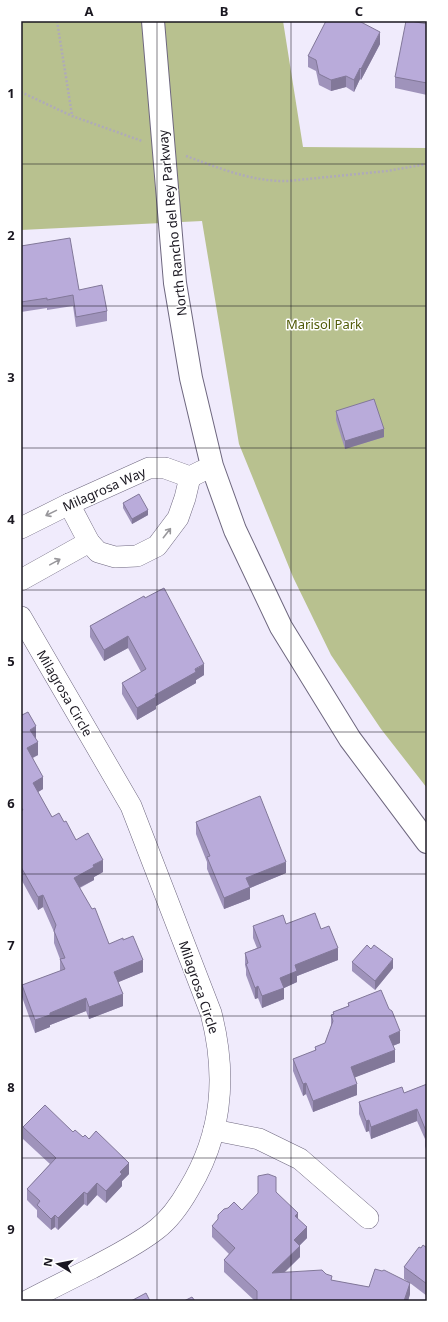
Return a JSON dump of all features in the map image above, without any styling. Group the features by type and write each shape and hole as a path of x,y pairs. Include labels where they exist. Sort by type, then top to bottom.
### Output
{"street":[{"name":"North Rancho del Rey Parkway","path":"153,21 175,283 192,378 212,466 235,530 281,627 350,739 427,842"},
{"path":"69,504 89,542 98,552 115,557 137,556 157,546 178,518 190,478 212,466"},
{"name":"Milagrosa Way","path":"21,528 69,504 149,468 165,468 190,478"},
{"path":"21,580 89,542"},
{"name":"Milagrosa Circle","path":"21,618 131,806 211,1013 217,1036 220,1059 219,1107 214,1130 207,1154 196,1177 183,1198 158,1228 130,1248 27,1301"},
{"path":"214,1130 259,1138 300,1159 368,1218"}],"path":[{"path":"57,21 72,116"},
{"path":"21,92 72,116 235,173 272,181 288,181 387,171 427,164"}],"green space":[{"name":"Marisol Park","path":"21,21 283,21 303,147 427,148 427,788 381,729 331,655 293,577 239,444 202,221 21,230"}],"building":[{"path":"326,21 359,21 380,32 354,80 346,76 331,80 319,74 316,60 308,56"},
{"path":"406,21 427,24 427,83 395,77"},
{"path":"70,238 79,290 102,285 107,311 76,317 73,295 47,300 47,298 21,302 21,246"},
{"path":"374,399 384,429 345,441 336,411"},
{"path":"139,494 148,510 132,519 123,503"},
{"path":"164,588 204,664 195,669 196,672 155,695 156,697 137,708 122,683 146,669 128,636 104,650 90,626 144,596 145,598"},
{"path":"21,712 22,715 28,712 36,726 30,730 38,742 27,748 43,777 33,783 52,817 59,813 64,822 66,821 76,840 88,833 103,860 93,865 94,867 74,878 92,909 95,908 109,944 123,938 123,940 133,936 143,960 114,972 123,994 89,1007 86,998 50,1013 50,1015 35,1020 22,985 65,969 60,959 65,958 54,931 56,925 43,895 38,897 21,867 21,811 23,810 21,807"},
{"path":"260,796 286,862 246,878 250,887 224,898 207,857 210,856 196,822"},
{"path":"315,913 321,929 329,926 338,948 295,965 297,971 280,978 284,988 262,996 258,986 255,988 246,964 248,963 245,953 261,947 253,926 283,915 286,924"},
{"path":"367,945 371,949 374,945 393,959 375,981 352,962"},
{"path":"381,990 400,1031 389,1036 395,1050 351,1067 357,1084 313,1101 306,1083 303,1084 293,1059 316,1050 315,1047 325,1043 333,1021 331,1015 334,1014 333,1012 349,1006 348,1003"},
{"path":"427,1084 427,1141 425,1135 426,1131 417,1109 371,1127 369,1120 366,1121 359,1102 402,1087 404,1093"},
{"path":"45,1105 73,1132 75,1130 83,1137 85,1135 89,1139 96,1131 129,1163 120,1172 122,1174 106,1191 97,1183 87,1194 84,1192 58,1218 55,1215 51,1219 37,1205 40,1201 27,1189 56,1158 23,1127"},
{"path":"268,1174 276,1177 276,1192 298,1213 295,1216 307,1227 294,1240 300,1246 272,1273 322,1270 326,1274 332,1276 331,1280 369,1287 375,1269 382,1271 384,1270 410,1283 404,1301 257,1301 257,1291 224,1260 235,1248 212,1226 218,1219 218,1215 234,1202 242,1210 258,1193 258,1176"},
{"path":"423,1245 427,1248 427,1284 404,1267 419,1247 421,1248"},
{"path":"146,1293 150,1301 131,1301"},
{"path":"192,1297 195,1301 184,1301"}]}
